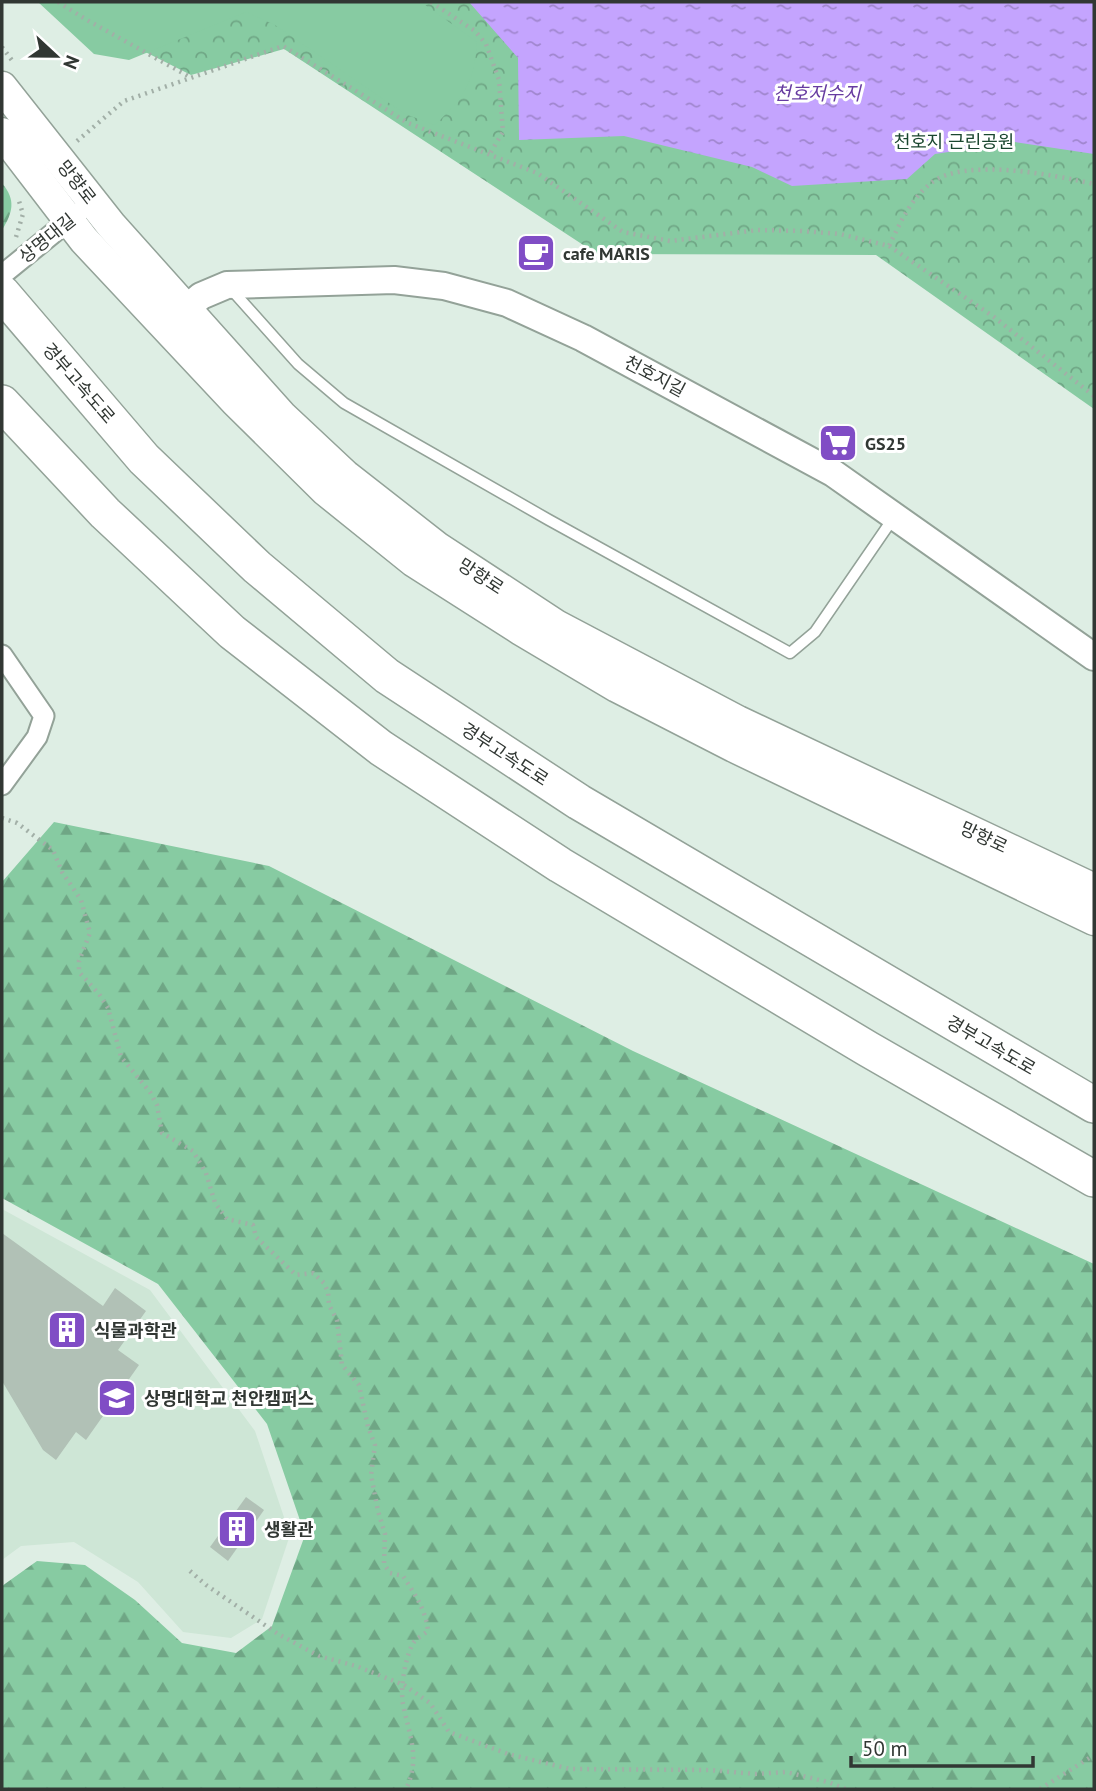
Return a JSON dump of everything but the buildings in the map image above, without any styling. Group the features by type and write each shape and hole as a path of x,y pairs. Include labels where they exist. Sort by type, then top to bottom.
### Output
{"highway":[{"name":"경부고속도로","path":"2,293 144,459 257,567 387,676 579,802 1094,1105"},
{"path":"2,403 105,513 232,632 381,748 560,865 868,1049 1094,1179"}],"main road":[{"name":"망향로","path":"2,87 92,202 235,401 326,491 413,561 629,693 734,747 1094,920"},
{"name":"망향로","path":"2,133 84,240 176,317 345,475 437,547 556,625 738,721 1094,889"}],"street":[{"name":"상명대길","path":"2,275 92,202"},
{"name":"천호지길","path":"176,317 201,296 227,285 394,280 444,286 507,303 583,338 833,473 1094,657"},
{"path":"2,655 44,716 37,737 2,785"}],"lane":[{"path":"227,285 298,364 344,404 790,653 815,632 894,516"}],"path":[{"path":"58,2 190,77"},
{"path":"431,2 475,31 486,44 499,80 502,132 489,155"},
{"path":"77,142 124,101 283,46 408,123 537,173 623,232 670,241 758,230 802,231 839,234 889,246 994,317 1094,396"},
{"path":"889,246 908,206 932,182 962,170 1045,173 1094,184"},
{"path":"14,243 23,214 16,190"},
{"path":"2,818 17,823 53,850 62,872 82,900 90,933 79,961 79,972 99,994 108,1009 121,1057 150,1092 157,1105 162,1133 193,1151 206,1173 215,1203 227,1219 253,1225 256,1237 286,1267 296,1275 313,1273 324,1283 328,1292 329,1305 337,1320 342,1365 359,1385 368,1427 375,1445 371,1475 385,1534 384,1564 390,1573 404,1576 421,1604 427,1621 428,1630 412,1643 404,1685 402,1701 413,1740 412,1776 406,1789"},
{"path":"190,1571 206,1586 278,1634 319,1656 404,1685 430,1703 449,1732 508,1754 570,1769 710,1770 755,1774 786,1772 846,1789"},
{"path":"1040,1789 1094,1755"}],"shaded area":[{"name":"상명대학교 천안캠퍼스","path":"2,1209 150,1290 255,1431 290,1535 262,1619 231,1638 183,1632 138,1582 74,1542 21,1546 2,1560"}],"green space":[{"path":"38,2 421,2 477,42 476,56 466,89 435,125 405,114 275,25 246,12 129,60 94,54"},
{"name":"천호지 근린공원","path":"46,2 1094,2 1094,409 876,255 597,254 284,49 191,75"},
{"path":"2,183 9,195 11,206 2,230"},
{"path":"54,822 269,866 633,1051 1094,1264 1094,1789 2,1789 2,1586 37,1561 85,1565 135,1600 182,1643 236,1653 272,1626 305,1535 267,1424 158,1284 2,1198 2,882"}],"water":[{"name":"천호저수지","path":"469,2 1094,2 1094,154 1015,142 935,154 907,179 792,186 752,167 624,136 519,140 518,58"}],"place":[{"name":"cafe MARIS","path":"536,253"},
{"name":"GS25","path":"838,443"},
{"name":"식물과학관","path":"67,1330"},
{"name":"상명대학교 천안캠퍼스","path":"117,1398"},
{"name":"생활관","path":"237,1529"}]}
